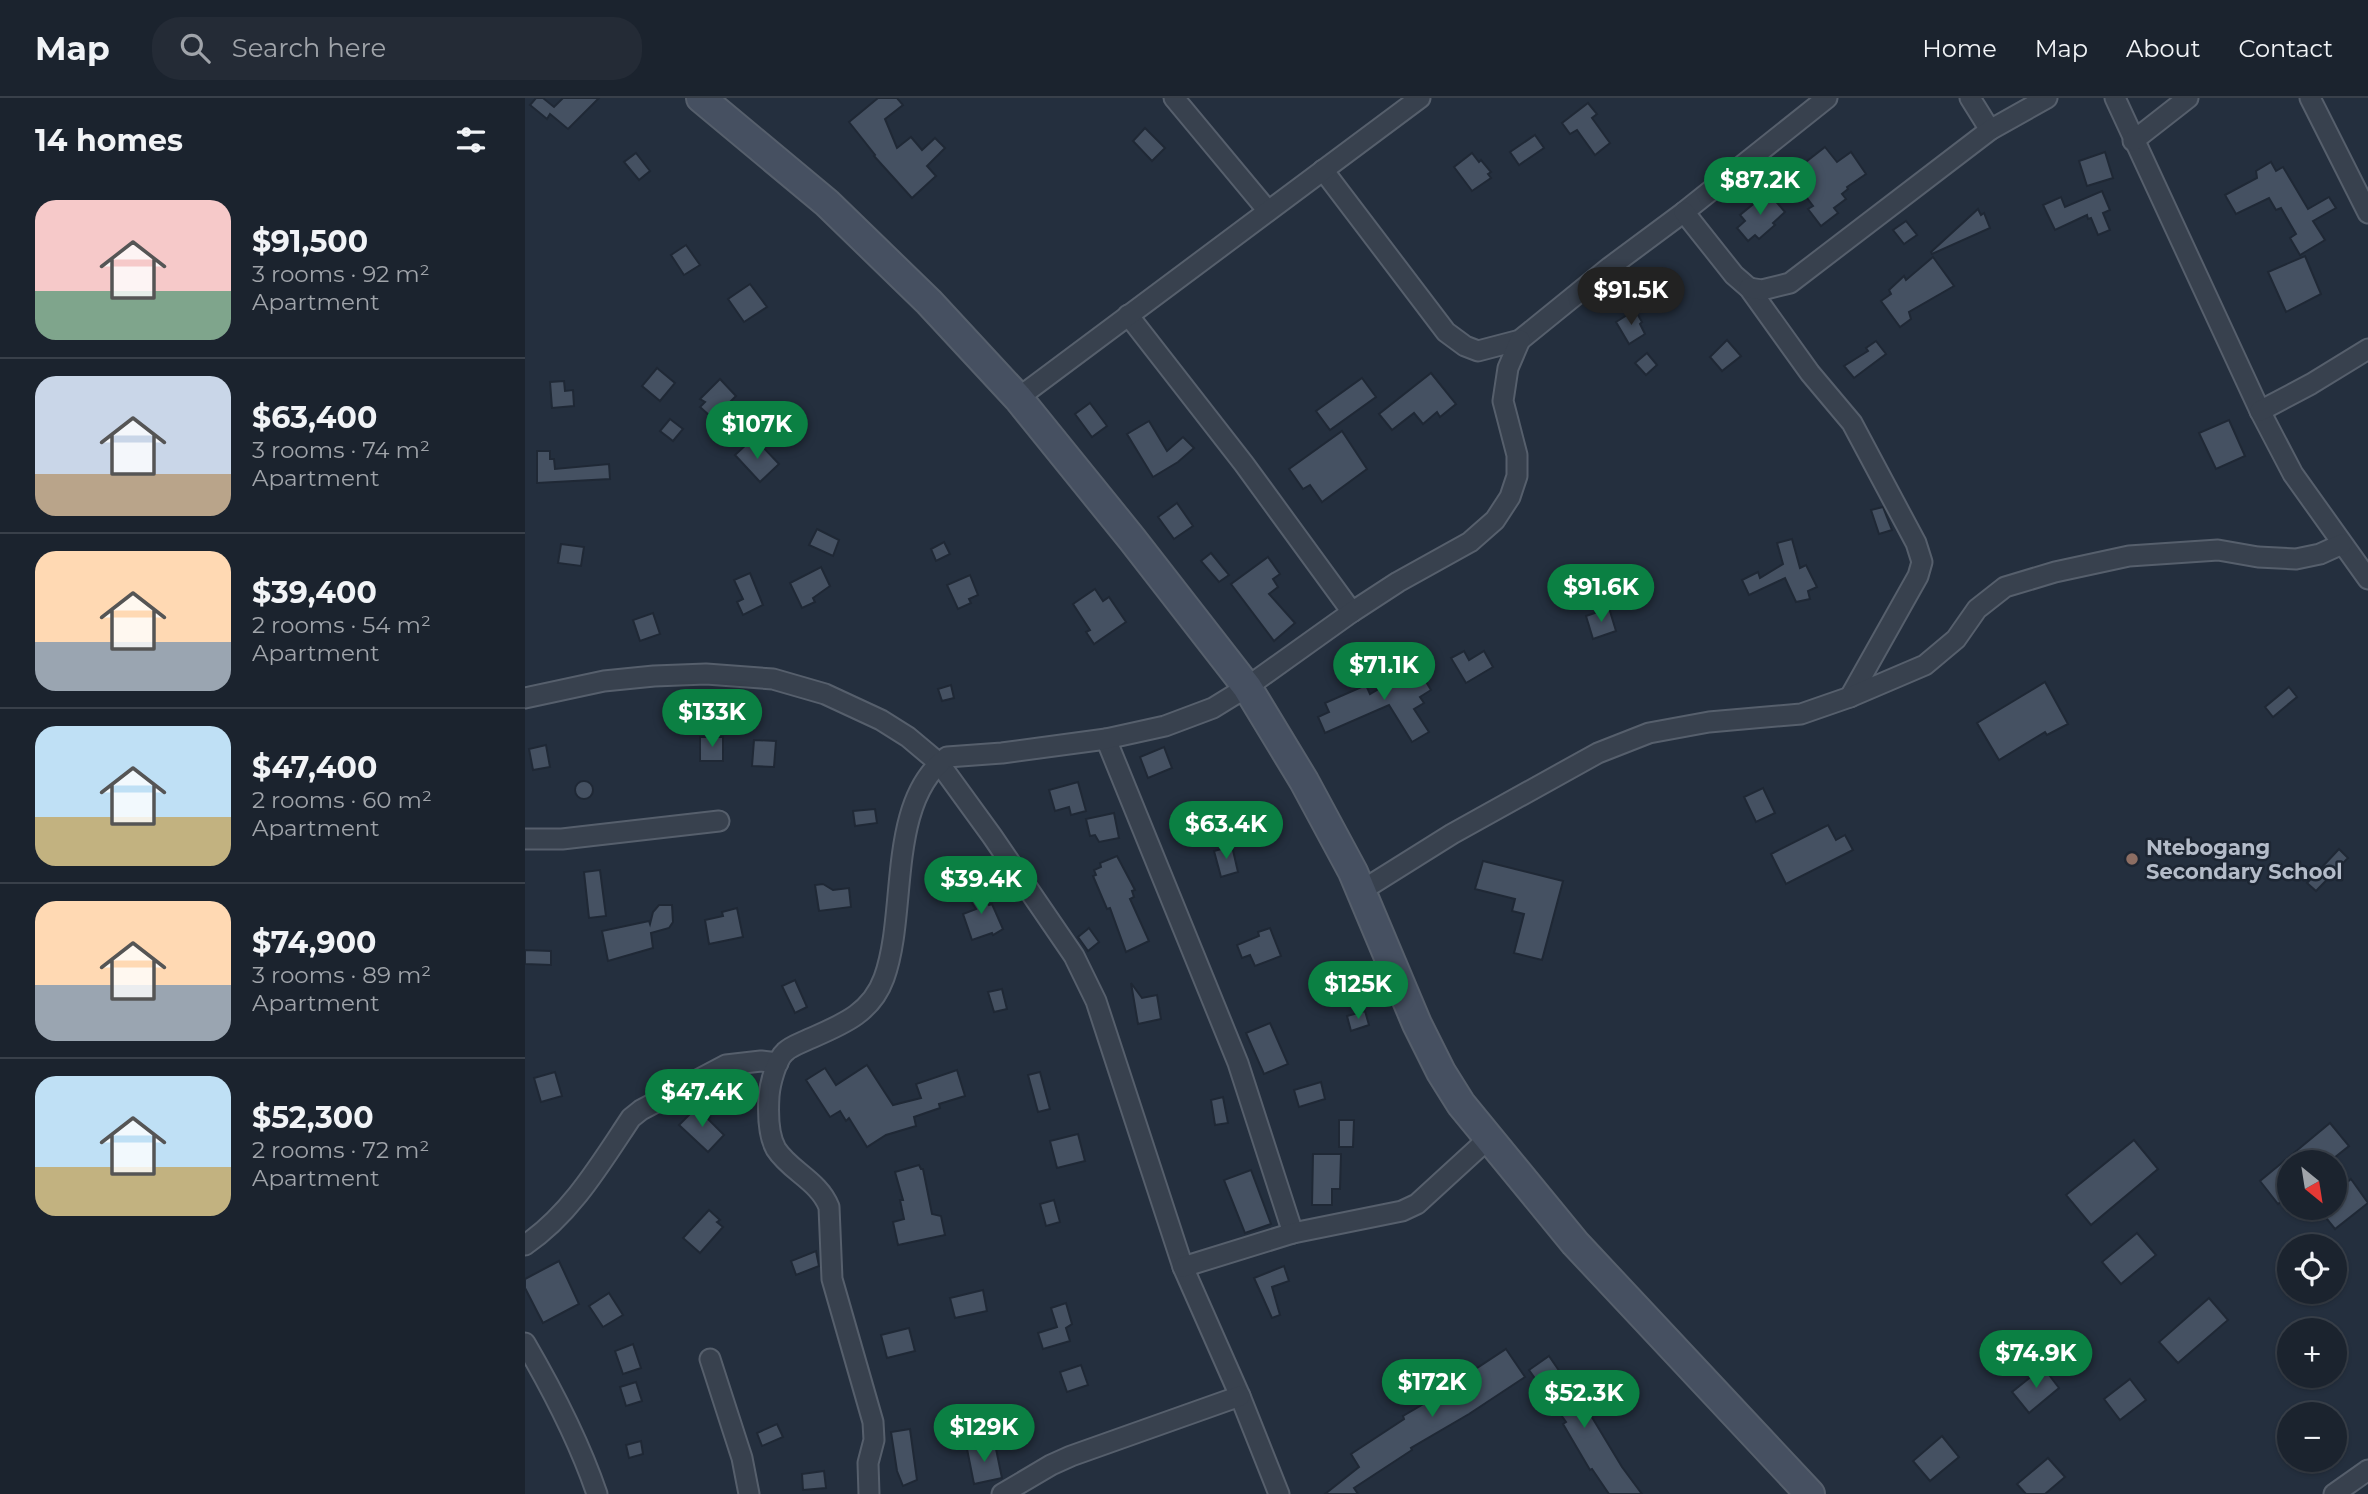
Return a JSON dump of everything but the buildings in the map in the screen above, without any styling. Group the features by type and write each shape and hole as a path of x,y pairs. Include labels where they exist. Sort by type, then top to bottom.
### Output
{"street":[{"path":"701,98 827,202 929,302 1018,398 1247,687 1304,781 1361,891 1417,1024 1441,1072 1461,1104 1575,1243 1810,1494"},
{"path":"1174,98 1268,211"},
{"path":"1018,398 1420,98"},
{"path":"1323,170 1446,332 1465,346 1478,351 1520,340 1609,267 1684,212 1827,98"},
{"path":"1970,98 1990,130"},
{"path":"1749,288 1762,290 1790,283 1990,130 2046,98"},
{"path":"2115,98 2260,411 2293,474 2368,579"},
{"path":"2133,141 2188,98"},
{"path":"2310,98 2368,213"},
{"path":"1684,212 1734,275 1749,288 1809,373 1852,423 1916,543 1922,562 1918,576 1850,696"},
{"path":"1128,316 1244,464 1352,612"},
{"path":"869,1494 868,1463 874,1440 873,1422 832,1279 829,1208 826,1199 812,1183 777,1151 772,1140 769,1095 778,1063 785,1052 852,1020 877,996 894,935 907,832 918,794 939,763 947,757 1002,753 1106,739 1165,726 1213,708 1398,582 1470,542 1495,520 1510,497 1517,477 1517,455 1503,401 1507,368 1520,340"},
{"path":"2260,411 2368,349"},
{"path":"1361,891 1452,834 1598,753 1649,733 1709,722 1801,714 1925,665 1956,639 1977,609 2005,587 2055,572 2129,556 2218,550 2258,557 2296,559 2320,554 2341,544"},
{"path":"525,698 604,681 654,676 706,674 773,679 825,694 881,720 908,737 939,763 992,836 1083,973 1096,1001 1183,1267 1240,1395 1279,1494"},
{"path":"1106,739 1238,1063 1293,1233"},
{"path":"525,839 562,839 719,821"},
{"path":"525,1245 543,1233 571,1203 631,1118 641,1110 726,1065 761,1061 778,1063"},
{"path":"1183,1267 1293,1233 1402,1211 1417,1204 1488,1139"},
{"path":"525,1343 566,1419 597,1494"},
{"path":"710,1359 743,1458 749,1494"},
{"path":"1002,1494 1071,1456 1240,1395"},
{"path":"2334,1494 2368,1470"}],"place":[{"name":"Ntebogang Secondary School","path":"2132,859"}]}
